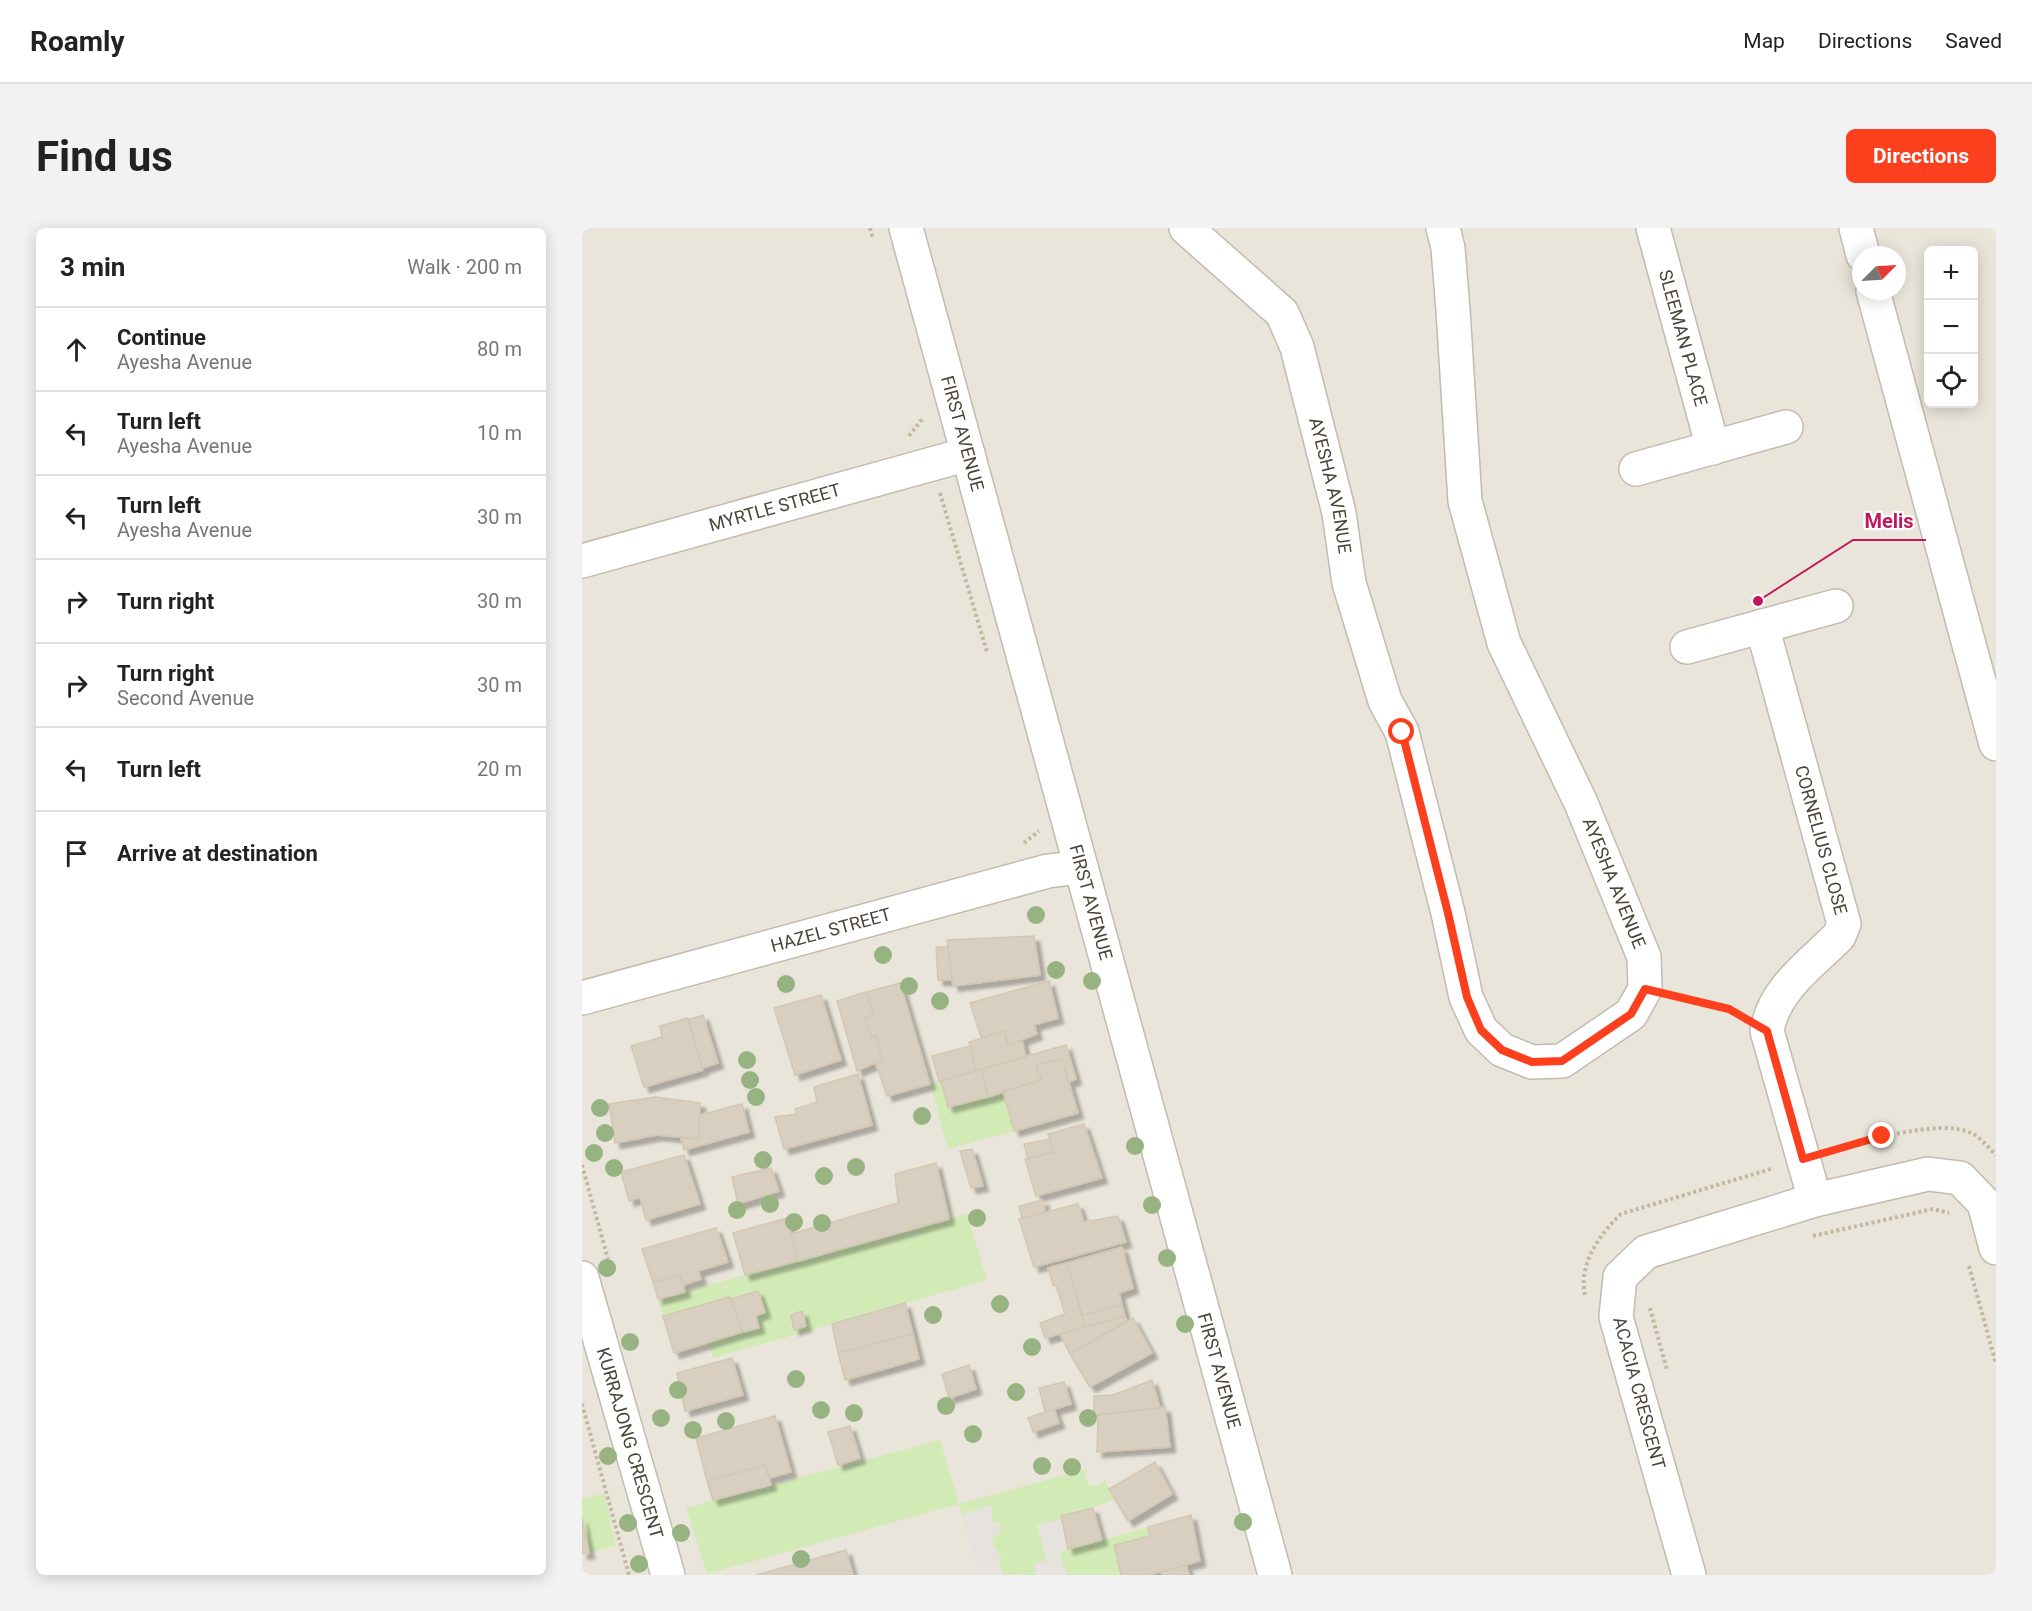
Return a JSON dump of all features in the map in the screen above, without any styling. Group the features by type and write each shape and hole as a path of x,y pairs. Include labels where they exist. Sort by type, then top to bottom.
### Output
{"street":[{"name":"FIRST AVENUE","path":"906,228 1275,1575"},
{"name":"AYESHA AVENUE","path":"1186,228 1282,313 1297,347 1339,513 1349,583 1386,701 1402,732 1467,997 1481,1030 1502,1050 1532,1062 1562,1061 1631,1014 1645,989 1644,957 1581,803 1504,643 1465,501 1453,310 1448,248 1443,228"},
{"name":"SLEEMAN PLACE","path":"1653,228 1713,448"},
{"path":"1856,228 1861,246"},
{"path":"1875,300 1996,744"},
{"path":"1636,469 1786,428"},
{"name":"MYRTLE STREET","path":"582,561 968,454"},
{"path":"1687,647 1836,606"},
{"name":"CORNELIUS CLOSE","path":"1762,626 1844,924 1839,936 1780,995 1769,1015 1767,1031"},
{"name":"HAZEL STREET","path":"582,998 1037,874 1080,867"},
{"path":"1767,1031 1815,1200"},
{"name":"ACACIA CRESCENT","path":"1689,1575 1617,1317 1620,1277 1646,1252 1815,1200 1928,1174 1960,1178 1984,1203 1982,1255"},
{"name":"KURRAJONG CRESCENT","path":"582,1278 668,1575"}],"path":[{"path":"1645,989 1729,1009 1767,1031"},
{"path":"1587,1306 1582,1284 1590,1255 1604,1230 1621,1214 1882,1136 1942,1127 1971,1132 1996,1155"},
{"path":"1807,1238 1933,1209 1951,1213 1955,1221"},
{"path":"1982,1255 1996,1364"},
{"path":"1650,1303 1670,1381"},
{"path":"582,1404 629,1575"}],"shaded area":[{"path":"582,228 1996,228 1996,1575 582,1575"},
{"path":"992,1504 1001,1533 992,1539 1002,1561 999,1565 1005,1575 979,1575 962,1514"},
{"path":"1062,1519 1068,1549 1060,1552 1066,1575 1036,1575 1033,1564 1046,1560 1036,1525"}],"green space":[{"path":"941,1081 948,1107 1003,1091 1014,1131 948,1149 930,1084"},
{"path":"967,1214 987,1280 713,1358 708,1343 759,1328 756,1316 758,1291 663,1316 658,1299"},
{"path":"940,1440 959,1504 707,1574 686,1508"},
{"path":"1087,1469 1085,1477 1089,1485 1099,1485 1105,1479 1114,1499 1062,1516 1062,1519 1037,1525 1046,1560 1034,1564 1036,1575 1003,1574 999,1565 1002,1560 991,1539 1001,1533 999,1522 992,1521 992,1505 962,1514 959,1504"},
{"path":"604,1494 616,1545 589,1553 582,1518 582,1498"},
{"path":"1148,1527 1150,1536 1114,1545 1121,1575 1066,1575 1060,1552"}],"building":[{"path":"1034,936 1040,975 953,986 947,940"},
{"path":"936,947 948,947 952,980 938,980"},
{"path":"1049,981 1058,1018 1034,1025 1037,1034 1008,1045 1004,1031 981,1037 970,1003"},
{"path":"900,983 930,1084 887,1096 876,1064 882,1060 876,1036 872,1037 865,1018 874,1014 866,992"},
{"path":"866,992 874,1014 865,1018 872,1037 876,1036 882,1060 857,1071 837,1001"},
{"path":"821,995 841,1060 795,1075 774,1008"},
{"path":"703,1015 718,1063 702,1068 688,1020"},
{"path":"688,1018 703,1070 644,1087 631,1046 662,1037 660,1026"},
{"path":"1004,1031 1008,1045 1022,1040 1026,1057 976,1071 969,1042"},
{"path":"1066,1045 1076,1079 1069,1082 1062,1059 1036,1065 1042,1080 988,1097 981,1069"},
{"path":"970,1046 976,1071 939,1081 932,1056"},
{"path":"1062,1059 1078,1113 1014,1131 1003,1091 1042,1080 1036,1065"},
{"path":"981,1069 988,1097 948,1107 941,1081"},
{"path":"858,1074 872,1125 784,1149 775,1117 797,1114 795,1109 817,1102 814,1087"},
{"path":"655,1097 700,1103 699,1139 657,1135 615,1143 609,1104"},
{"path":"742,1104 749,1132 684,1150 681,1138 699,1139 699,1115"},
{"path":"1084,1124 1102,1178 1036,1196 1025,1159 1054,1152 1048,1134"},
{"path":"1050,1139 1054,1152 1028,1159 1024,1144"},
{"path":"972,1149 983,1186 971,1188 960,1151"},
{"path":"684,1155 700,1204 646,1220 640,1197 629,1201 621,1172"},
{"path":"936,1163 949,1219 798,1261 791,1234 898,1203 895,1174"},
{"path":"771,1168 779,1191 738,1204 732,1177"},
{"path":"1043,1200 1045,1212 1022,1218 1019,1206"},
{"path":"1078,1204 1084,1222 1118,1216 1126,1242 1034,1267 1019,1219"},
{"path":"787,1218 798,1261 745,1275 733,1233"},
{"path":"716,1228 728,1262 698,1271 701,1279 683,1285 680,1275 653,1282 642,1249"},
{"path":"1122,1247 1133,1288 1119,1293 1122,1305 1082,1315 1067,1263"},
{"path":"1067,1263 1085,1327 1045,1338 1040,1323 1065,1314 1048,1268"},
{"path":"680,1275 685,1292 658,1299 653,1282"},
{"path":"758,1291 765,1312 756,1316 759,1328 742,1332 731,1299"},
{"path":"730,1297 742,1332 674,1353 663,1316"},
{"path":"905,1303 913,1334 838,1353 832,1324"},
{"path":"1122,1305 1125,1316 1085,1327 1082,1315"},
{"path":"802,1311 806,1326 794,1330 791,1315"},
{"path":"1125,1316 1127,1321 1070,1354 1060,1334"},
{"path":"1133,1318 1152,1353 1090,1387 1070,1354"},
{"path":"913,1334 919,1359 845,1380 838,1353"},
{"path":"732,1358 743,1395 685,1411 677,1373"},
{"path":"969,1365 976,1389 949,1398 942,1374"},
{"path":"1152,1380 1160,1408 1094,1415 1094,1396 1113,1395"},
{"path":"1064,1382 1071,1404 1045,1412 1039,1388"},
{"path":"1165,1407 1170,1447 1097,1452 1098,1415"},
{"path":"1054,1409 1059,1423 1033,1432 1028,1418"},
{"path":"775,1416 791,1472 769,1478 765,1465 707,1481 696,1438"},
{"path":"850,1426 860,1458 838,1465 828,1432"},
{"path":"1155,1462 1172,1494 1128,1521 1109,1489"},
{"path":"765,1465 771,1485 713,1500 707,1481"},
{"path":"1093,1508 1102,1540 1068,1549 1061,1516"},
{"path":"1191,1515 1200,1561 1149,1575 1121,1575 1114,1545 1150,1536 1148,1527"},
{"path":"582,1518 589,1553 582,1554"},
{"path":"846,1550 853,1575 756,1575"},
{"path":"1186,1565 1189,1575 1162,1575 1161,1572"}],"place":[{"name":"Melis","path":"1758,601"}],"route":[{"path":"1402,732 1467,997 1481,1030 1502,1050 1532,1062 1562,1061 1631,1014 1645,989 1729,1009 1767,1031 1803,1159 1882,1136"}]}
